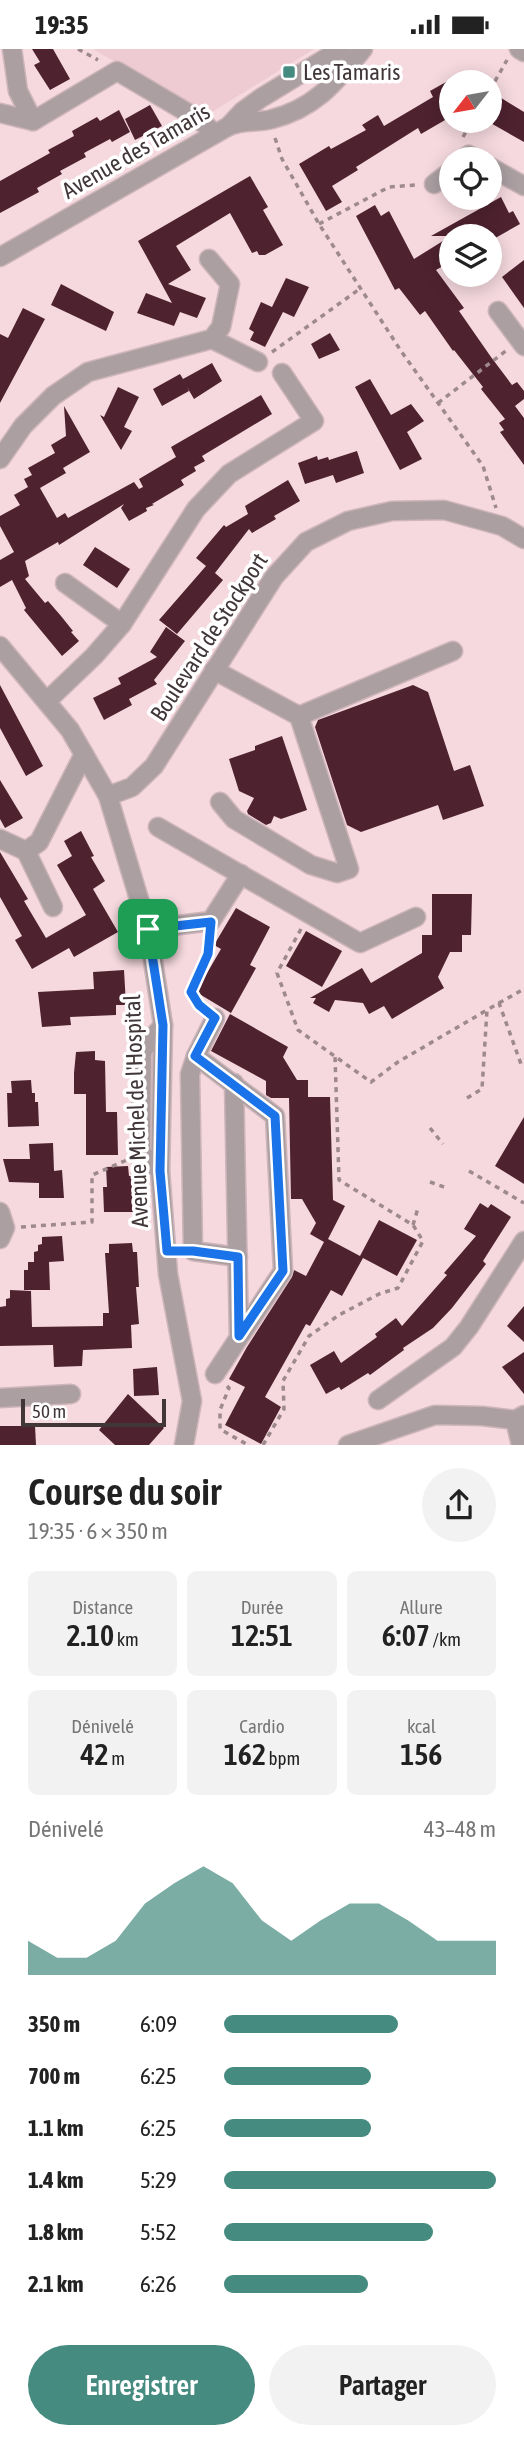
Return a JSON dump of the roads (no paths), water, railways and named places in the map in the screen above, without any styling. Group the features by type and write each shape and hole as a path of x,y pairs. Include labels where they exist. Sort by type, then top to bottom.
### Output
{"street":[{"path":"12,49 18,91 33,121"},
{"path":"0,113 33,121 117,71 200,120 221,129 261,98 341,49"},
{"name":"Avenue des Tamaris","path":"0,257 221,129 242,121 269,120 289,114 325,94 363,49"},
{"path":"502,174 524,186"},
{"path":"434,184 439,180"},
{"path":"0,459 23,426 53,395 88,372 212,339 221,327 230,283 209,259"},
{"path":"498,311 522,341"},
{"path":"212,339 258,362"},
{"path":"47,701 94,656 122,624 196,509 229,474 314,421 282,373"},
{"name":"Boulevard de Stockport","path":"108,796 132,786 154,766 274,576 306,542 348,521 392,511 444,510 502,526 524,539"},
{"path":"65,583 122,624"},
{"name":"Avenue Michel de l'Hospital","path":"0,646 70,730 108,796 148,929 163,1025 160,1171 169,1274 192,1401 184,1445"},
{"path":"299,716 453,651"},
{"path":"214,670 299,716 349,869 337,873 311,865 234,819 220,802"},
{"path":"26,851 39,842 84,754"},
{"path":"158,827 360,943 416,917"},
{"path":"0,839 26,851 53,907"},
{"path":"148,929 211,922 240,874"},
{"path":"193,1251 190,1074 195,1056 215,1018"},
{"path":"160,1171 141,1153 142,1051 163,1025"},
{"path":"195,1056 275,1116 283,1271 215,1374"},
{"path":"234,1083 239,1336"},
{"path":"378,1400 453,1347 524,1241"},
{"path":"167,1251 193,1251 238,1257"},
{"path":"0,1398 71,1394"},
{"path":"348,1445 435,1415 520,1418 520,1445"}],"place":[{"name":"Les Tamaris","path":"289,72"}]}
